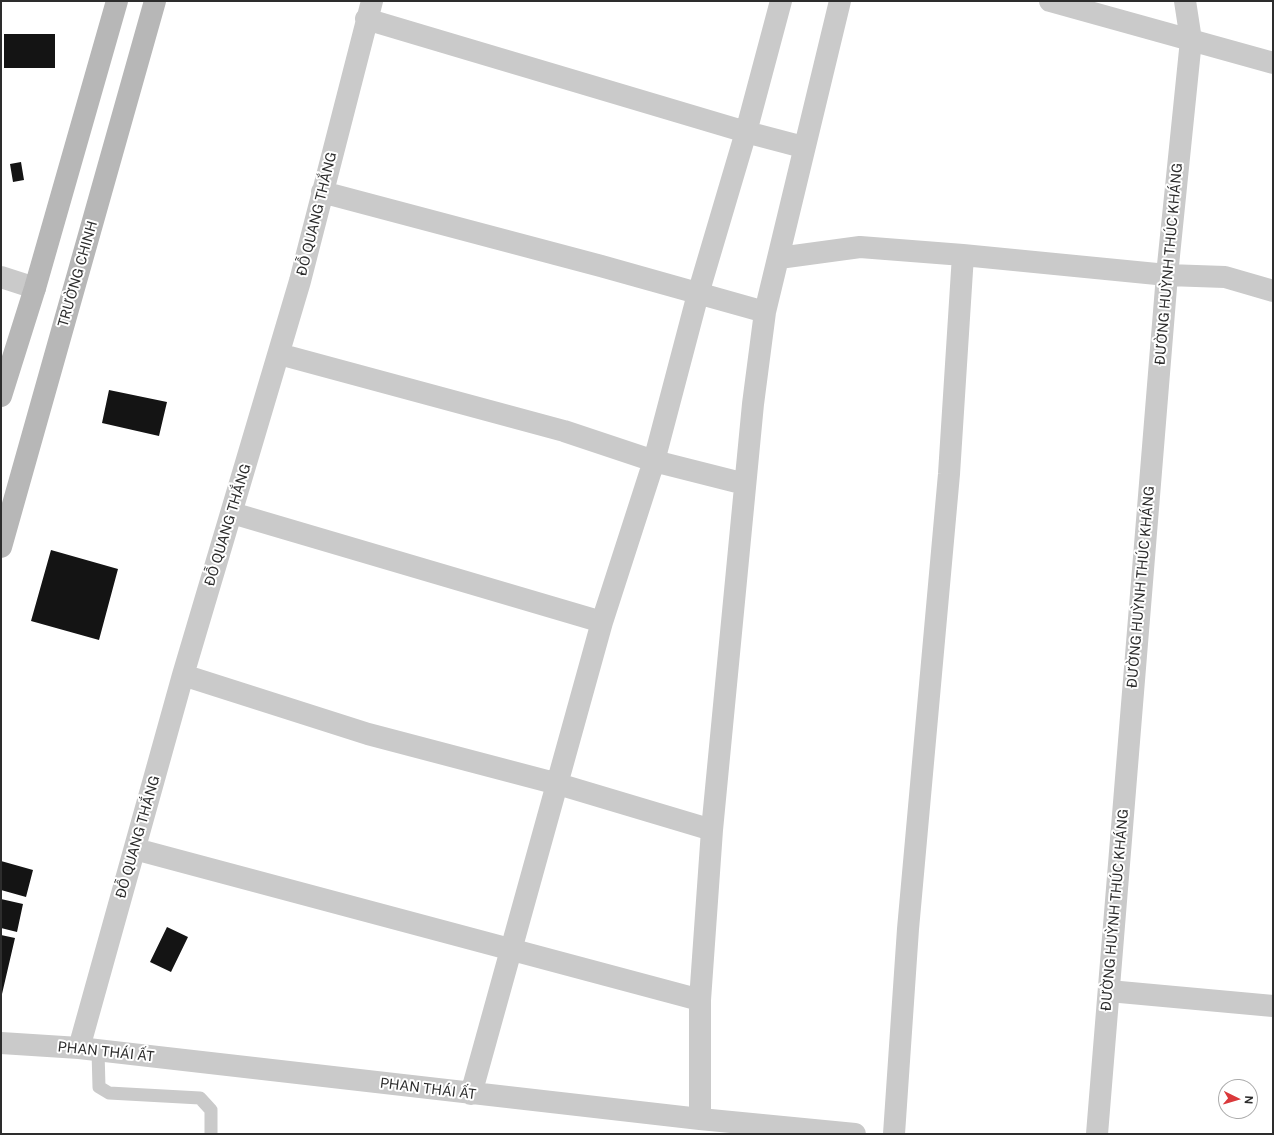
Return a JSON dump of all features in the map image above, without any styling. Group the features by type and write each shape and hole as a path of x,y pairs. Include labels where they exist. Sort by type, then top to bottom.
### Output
{"street":[{"path":"1,396 35,288 117,1"},
{"name":"TRƯỜNG CHINH","path":"1,547 155,1"},
{"path":"471,1094 602,622 654,461 698,294 746,132 781,1"},
{"path":"700,1119 700,1000 712,830 753,404 765,312 840,1"},
{"path":"1050,1 1273,63"},
{"name":"ĐƯỜNG HUỲNH THÚC KHÁNG","path":"1097,1134 1167,275 1191,40 1185,1"},
{"path":"369,10 746,132 804,147"},
{"name":"ĐỖ QUANG THẮNG","path":"88,1050 135,849 182,675 280,354 369,10"},
{"path":"322,192 601,266 765,312"},
{"path":"779,258 860,247 964,255 1167,275 1225,277 1273,291"},
{"path":"894,1134 908,929 949,474 964,255"},
{"path":"1,277 35,288"},
{"path":"280,354 564,431 654,461 745,484"},
{"path":"232,512 602,622"},
{"path":"182,675 368,734 558,784 712,830"},
{"path":"135,849 700,1000"},
{"path":"1109,991 1273,1006"},
{"name":"PHAN THÁI ẤT","path":"1,1043 88,1050 471,1094 829,1133 855,1134"}],"lane":[{"path":"88,1050 98,1087 109,1093 200,1098 211,1110 211,1134"}],"building":[{"path":"4,34 55,34 55,68 4,68"},
{"path":"21,162 24,180 13,182 10,164"},
{"path":"109,390 167,402 159,436 102,423"},
{"path":"51,550 118,569 99,640 31,621"},
{"path":"1,861 33,870 26,897 1,890"},
{"path":"1,899 23,904 17,932 1,928"},
{"path":"167,927 188,937 171,972 150,962"},
{"path":"1,935 15,938 2,994 1,994"}]}
